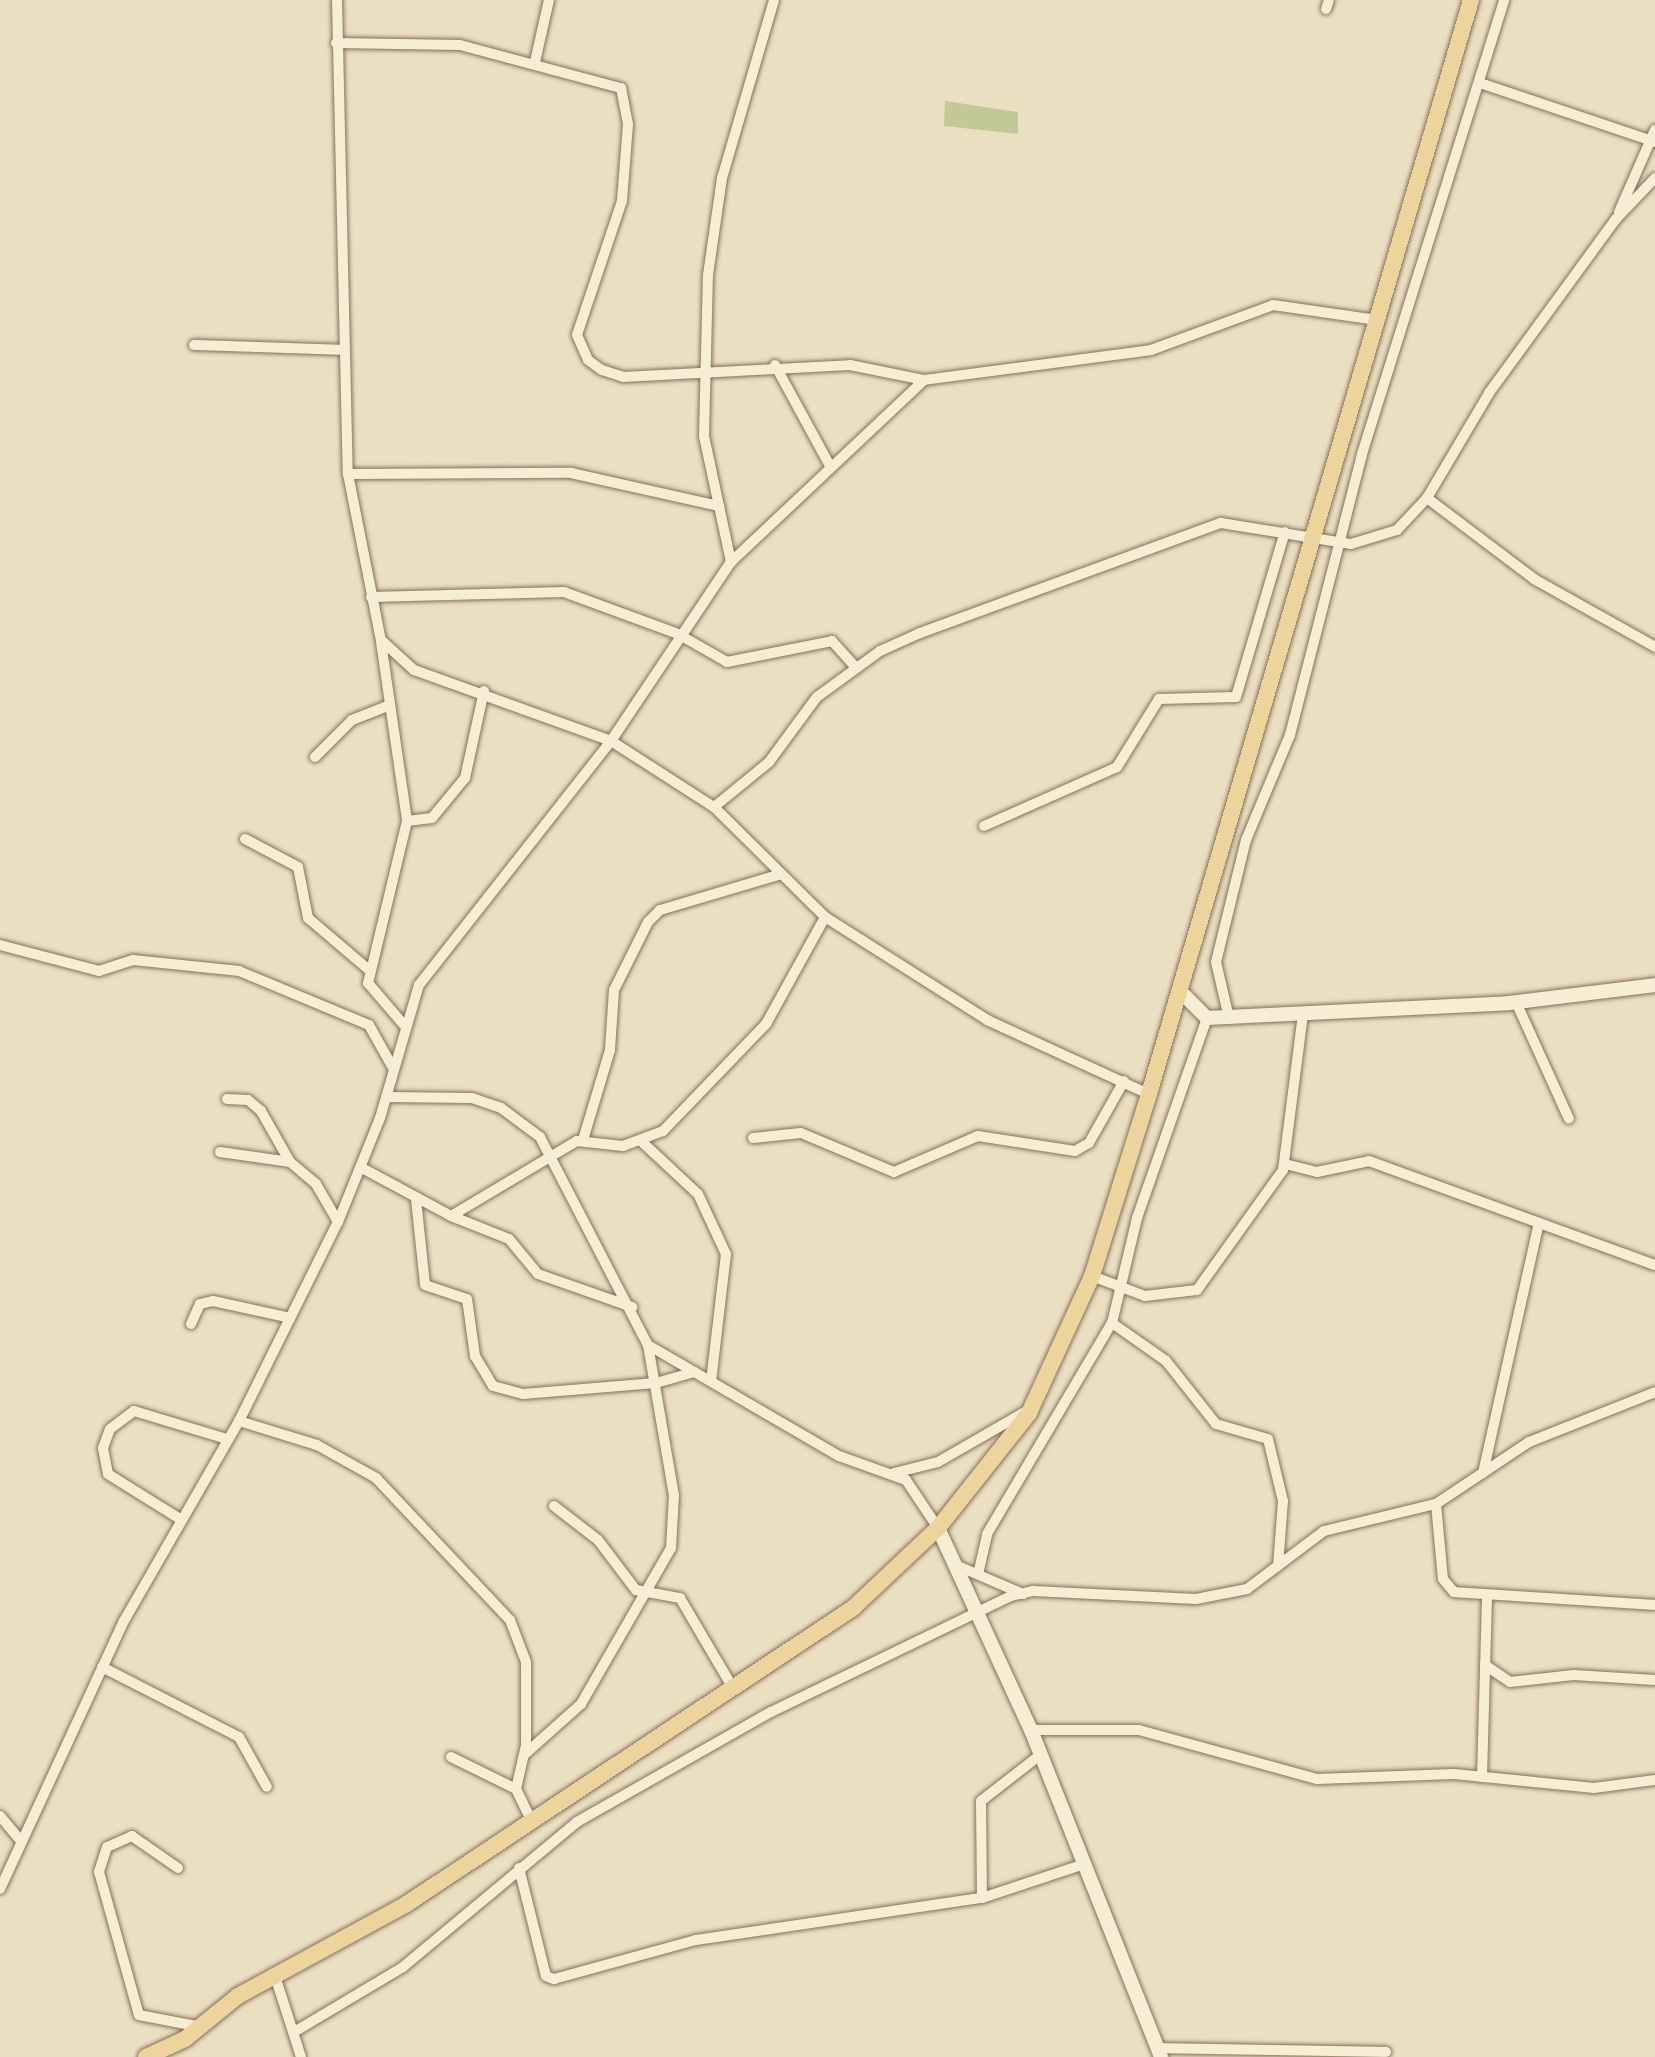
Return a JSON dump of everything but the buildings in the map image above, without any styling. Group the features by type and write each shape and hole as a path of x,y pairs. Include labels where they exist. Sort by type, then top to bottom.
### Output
{"main road":[{"path":"146,2057 275,1976 405,1905 530,1818 853,1608 938,1528 1032,1409 1092,1276 1149,1094 1471,0"}],"street":[{"path":"337,0 348,474 381,640 407,821 368,969 372,995 404,1025"},
{"path":"535,62 549,0"},
{"path":"731,562 704,436 703,373 722,178 774,0"},
{"path":"1229,1018 1218,944 1252,821 1290,735 1339,541 1504,0"},
{"path":"336,43 460,45 607,80 626,97 622,201 583,305 579,346 602,370 623,377 775,365 871,365 924,380 1151,350 1273,305 1377,320"},
{"path":"1480,83 1652,142"},
{"path":"1616,219 1655,130"},
{"path":"714,807 769,762 817,697 856,668 910,637 1172,538 1236,521 1313,540 1382,538 1427,498 1489,393 1616,219 1655,178"},
{"path":"194,345 343,350"},
{"path":"775,365 830,466"},
{"path":"1,1885 102,1667 180,1519 239,1421 338,1222 362,1168 386,1097 404,1025 438,954 611,741 678,634 731,562 924,380"},
{"path":"348,474 571,473 719,506"},
{"path":"1427,498 1534,579 1655,647"},
{"path":"984,826 1117,767 1159,699 1236,697 1285,532"},
{"path":"371,597 546,590 678,634 732,663 832,641 856,668"},
{"path":"381,640 414,670 484,691 611,741 714,807 778,875 825,917 987,1020 1149,1094"},
{"path":"407,821 432,818 465,778 484,691"},
{"path":"315,757 352,720 390,705"},
{"path":"245,839 298,867 308,918 368,969"},
{"path":"583,1140 610,1050 614,990 648,922 660,910 778,875"},
{"path":"451,1216 549,1152 583,1140 616,1147 669,1127 766,1024 825,917"},
{"path":"0,945 99,971 133,960 239,971 369,1025 393,1068"},
{"path":"1180,991 1207,1018 1229,1018 1516,1002 1655,985"},
{"path":"1516,1002 1569,1119"},
{"path":"1092,1276 1123,1289 1165,1297 1197,1290 1285,1164 1303,1014"},
{"path":"979,1570 987,1534 1112,1323 1123,1289 1137,1218 1207,1018"},
{"path":"753,1138 801,1133 894,1172 992,1134 1075,1151 1089,1143 1124,1081"},
{"path":"386,1097 472,1098 501,1108 549,1152 567,1199 633,1308 648,1345 675,1514 666,1562 643,1591 581,1704 525,1754"},
{"path":"227,1099 248,1100 261,1111 290,1162 316,1184 338,1222"},
{"path":"640,1140 698,1194 726,1254 711,1381"},
{"path":"220,1152 290,1162"},
{"path":"1285,1164 1317,1172 1369,1161 1538,1226 1655,1265"},
{"path":"362,1168 451,1216 509,1239 538,1274 633,1308"},
{"path":"416,1199 425,1285 467,1299 475,1356 493,1386 510,1394 656,1383 694,1372"},
{"path":"1483,1473 1538,1226"},
{"path":"191,1324 200,1304 213,1301 290,1318"},
{"path":"1112,1323 1166,1361 1216,1424 1268,1439 1283,1501 1278,1568"},
{"path":"648,1345 846,1459 894,1473 923,1499 980,1612 1031,1730 1159,2053 1386,2052"},
{"path":"294,2032 403,1967 577,1822 716,1741 980,1612 1023,1594 1209,1599 1258,1585 1324,1531 1436,1504 1529,1442 1655,1392"},
{"path":"894,1473 938,1462 1032,1409"},
{"path":"180,1519 108,1474 103,1448 110,1429 134,1411 227,1439"},
{"path":"239,1421 317,1445 376,1478 480,1584 524,1652 525,1754 516,1789"},
{"path":"1436,1504 1443,1579 1454,1592 1487,1599 1655,1605"},
{"path":"554,1506 643,1591 680,1598 733,1688"},
{"path":"958,1566 979,1570 1023,1594"},
{"path":"1482,1777 1487,1599"},
{"path":"1485,1665 1510,1682 1574,1675 1655,1680"},
{"path":"102,1667 239,1737 267,1787"},
{"path":"1031,1730 1139,1730 1317,1779 1482,1777 1589,1788 1655,1780"},
{"path":"982,1898 981,1801 1040,1755"},
{"path":"451,1757 516,1789 530,1818"},
{"path":"0,1816 20,1840"},
{"path":"178,1868 132,1836 107,1847 99,1872 139,2015 196,2026"},
{"path":"519,1868 546,1976 554,1979 696,1940 982,1898 1085,1864"},
{"path":"275,1976 301,2057"}],"green space":[{"path":"945,101 1018,112 1018,134 944,126"}]}
